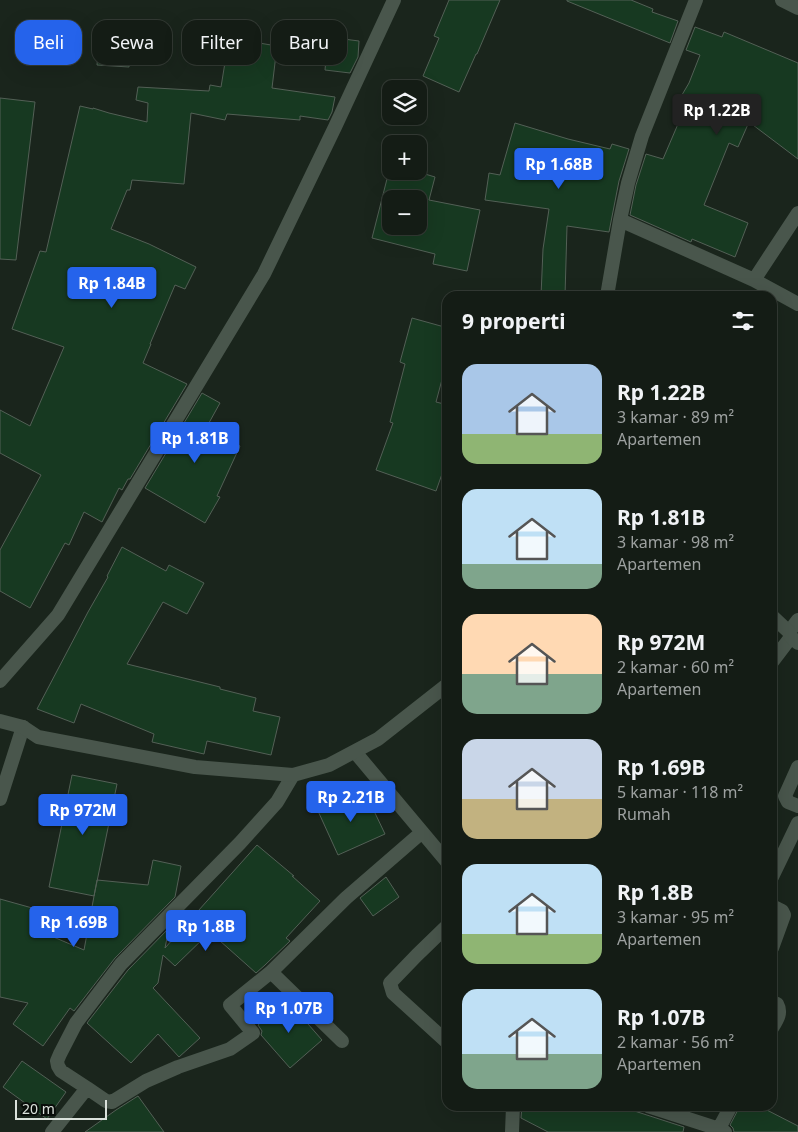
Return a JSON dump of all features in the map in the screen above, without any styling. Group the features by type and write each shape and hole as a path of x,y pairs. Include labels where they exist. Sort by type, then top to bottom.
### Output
{"street":[{"path":"0,681 58,615 264,274 335,128 394,0"},
{"path":"608,291 628,183 642,136 696,0"},
{"path":"782,0 798,8"},
{"path":"754,280 798,214"},
{"path":"620,220 754,280 774,291"},
{"path":"777,293 798,304"},
{"path":"777,656 793,637 798,620"},
{"path":"777,621 793,637"},
{"path":"0,721 24,728 38,737 195,767 293,775 329,766 378,739 442,689"},
{"path":"0,800 24,728"},
{"path":"354,752 442,856"},
{"path":"798,767 785,796 788,802 798,806"},
{"path":"293,775 277,802 240,843 122,964 76,1023 57,1061 61,1071 106,1101 112,1102 146,1081 178,1067 230,1049 253,1033 230,1005 272,972 346,898 421,833"},
{"path":"777,866 798,822"},
{"path":"777,908 784,914 777,934"},
{"path":"442,931 390,983 393,993 442,1038"},
{"path":"272,972 342,1041"},
{"path":"777,1004 779,1010 777,1020"},
{"path":"52,1132 87,1088"},
{"path":"512,1132 513,1111"},
{"path":"662,1111 720,1131 729,1111"}],"building":[{"path":"449,0 500,0 459,92 423,76 439,38 434,36"},
{"path":"567,0 631,0 653,9 652,12 678,21 670,43"},
{"path":"695,27 722,37 724,32 798,63 798,159 749,122 738,147 729,143 704,205 748,223 735,257 692,239 691,242 630,215 636,185 646,154 663,159 684,110 676,105 689,83 700,55 686,50"},
{"path":"347,39 359,41 358,57 350,73 325,70 325,65 347,65"},
{"path":"261,43 271,45 271,65 275,65 272,88 335,97 328,120 300,116 300,120 227,114 225,120 191,113 184,184 132,180 130,190 127,190 111,229 149,244 196,267 185,289 175,285 143,363 187,384 130,479 128,479 122,490 119,488 102,522 84,512 69,545 65,543 30,608 0,591 0,550 41,475 0,453 0,410 30,426 64,347 12,329 40,251 46,252 80,106 147,122 148,103 136,100 138,87 209,91 210,85 221,87 225,65 261,65"},
{"path":"97,65 129,65 129,67"},
{"path":"0,98 35,102 16,260 0,259"},
{"path":"515,123 610,149 612,144 629,149 619,181 609,232 567,226 565,291 541,291 543,249 549,209 485,200 489,173 500,175"},
{"path":"427,175 435,177 429,200 480,210 467,271 433,264 435,254 372,238 382,199 382,235 427,235 427,190 384,190 387,180 427,180"},
{"path":"412,318 442,326 442,380 436,402 442,404 442,474 436,491 376,470 393,423 390,422 405,364 400,362"},
{"path":"202,393 220,403 205,430 240,446 217,496 220,497 205,523 145,488"},
{"path":"122,547 166,571 169,565 204,583 187,614 163,602 127,664 256,698 253,711 280,717 271,755 207,741 204,754 152,742 154,734 81,704 74,723 37,709 108,577"},
{"path":"72,775 117,784 94,896 49,887"},
{"path":"364,790 385,834 338,855 318,811"},
{"path":"257,845 320,901 286,938 290,941 256,973 210,932 175,966 163,955 158,983 153,988 200,1038 179,1057 158,1034 131,1063 87,1023 128,970 169,928 165,948"},
{"path":"153,860 181,866 175,897 115,958 74,1011 70,1008 43,1046 13,1024 28,1003 0,997 0,899 43,911 37,930 84,950 97,880 148,885"},
{"path":"386,877 399,897 373,916 360,898"},
{"path":"287,1000 322,1040 290,1068 261,1035 262,1031 258,1025"},
{"path":"22,1061 66,1092 47,1119 3,1087"},
{"path":"138,1096 164,1132 85,1132 116,1110"},
{"path":"522,1111 634,1111 684,1127 683,1132 548,1132 521,1118"},
{"path":"737,1111 769,1111 798,1126 798,1132 734,1132 730,1125"}]}
